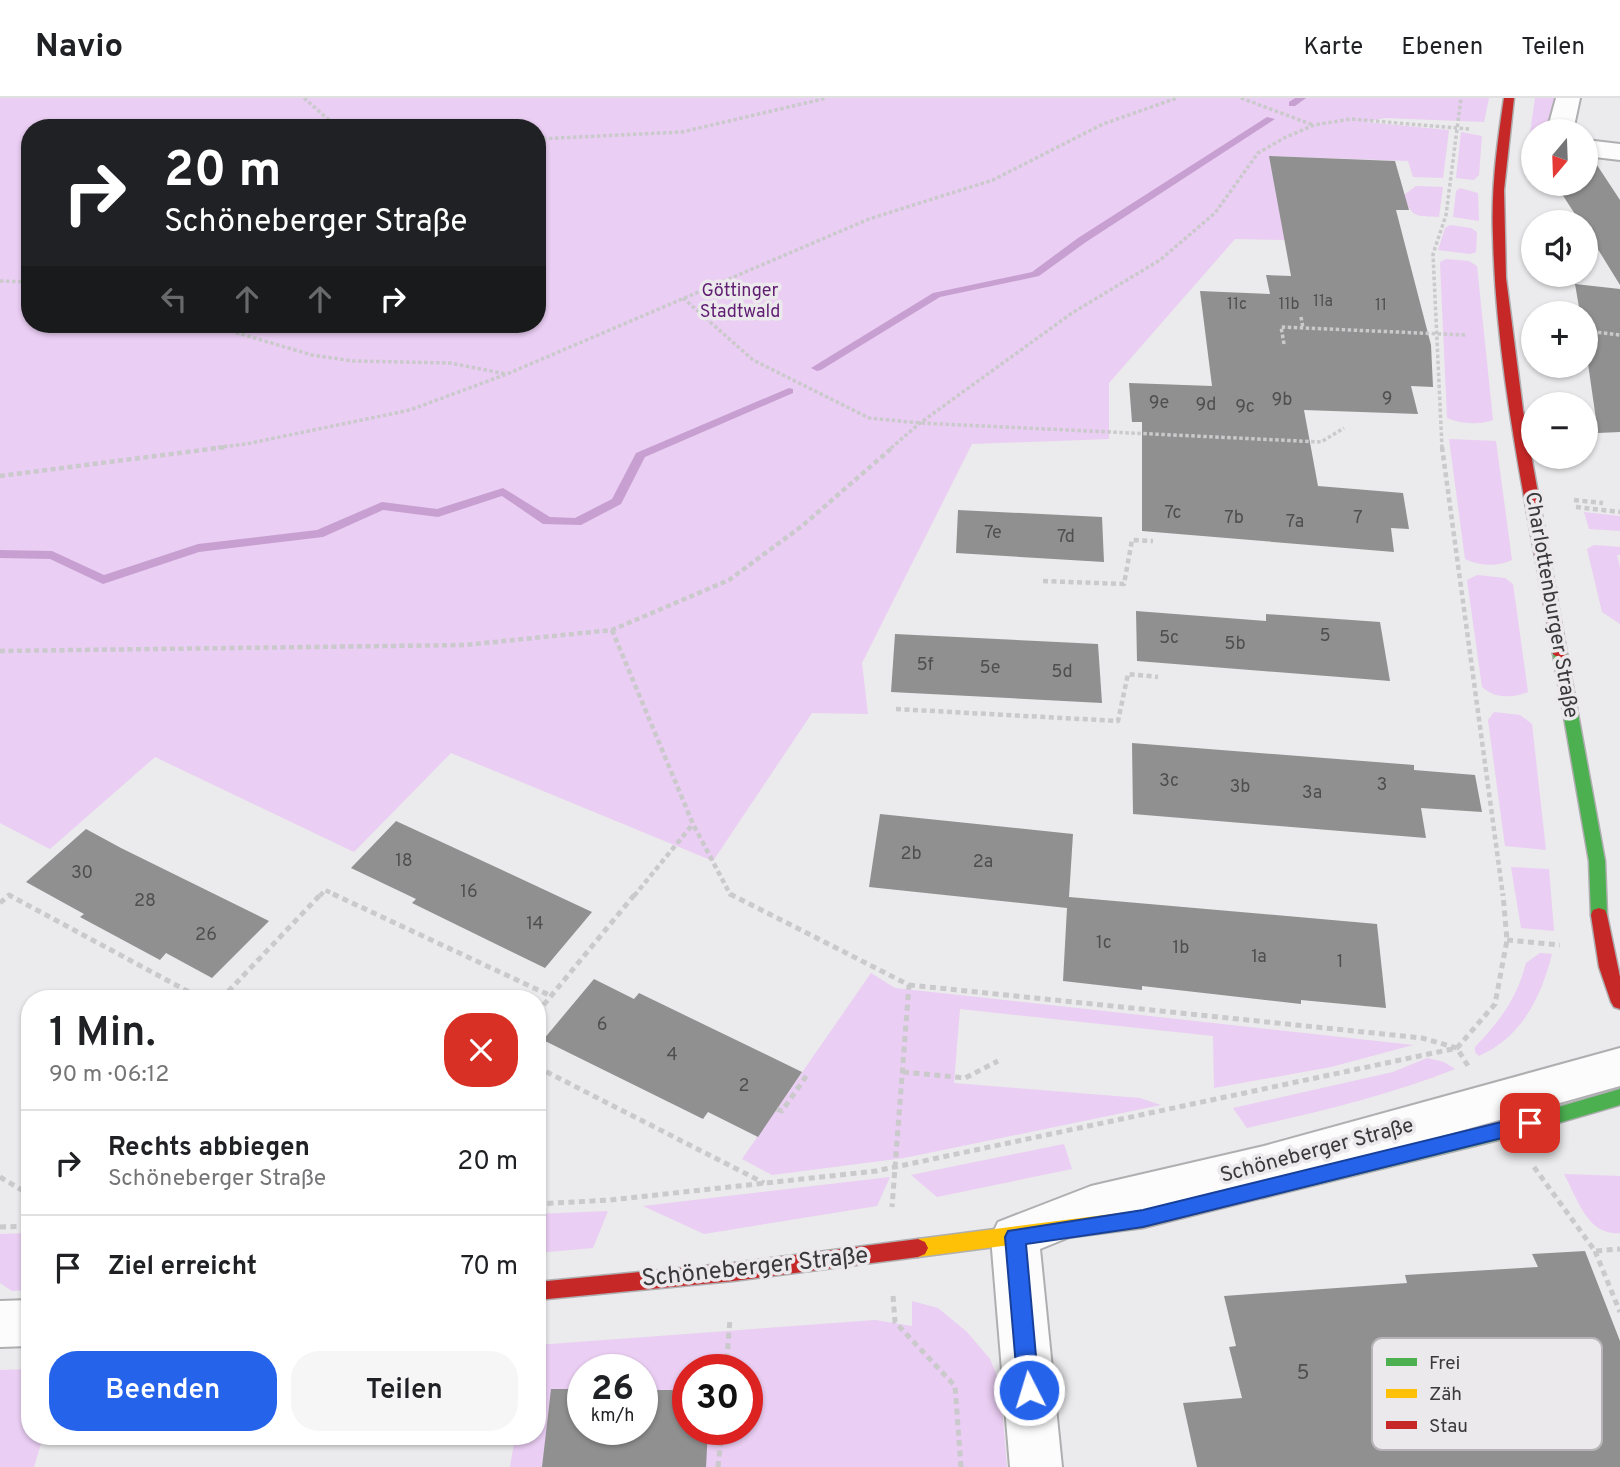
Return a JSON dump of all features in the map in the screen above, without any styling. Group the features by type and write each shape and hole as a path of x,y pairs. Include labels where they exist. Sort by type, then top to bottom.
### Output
{"street":[{"name":"Charlottenburger Straße","path":"1509,98 1502,132 1496,260 1504,339 1597,861 1597,914 1602,949 1607,971 1620,1002"},
{"path":"1563,119 1567,98"},
{"path":"1598,149 1620,152"},
{"name":"Charlottenburger Straße","path":"1597,861 1620,923"},
{"name":"Schöneberger Straße","path":"1015,1237 1091,1207 1264,1166 1620,1067"},
{"name":"Schöneberger Straße","path":"546,1290 733,1272 1143,1219 1507,1130 1620,1097"},
{"path":"1015,1237 1036,1467"},
{"path":"0,1324 21,1323"}],"path":[{"path":"304,98 328,119"},
{"path":"546,139 682,132 827,98"},
{"path":"0,476 246,444 410,410 507,374 869,219 993,180 1103,124 1177,98"},
{"path":"1241,98 1314,125"},
{"path":"546,1204 610,1200 894,1168 1457,1048 1494,1004 1507,940 1499,855 1475,702 1441,444 1433,254 1446,215 1455,127 1461,98"},
{"path":"0,651 465,645 612,629 729,580 802,526 920,423 1072,313 1160,260 1215,213 1258,153 1314,125 1351,119 1455,127"},
{"path":"0,281 21,282"},
{"path":"683,299 754,360 869,418 920,423 1321,442 1344,428"},
{"path":"1301,317 1303,328"},
{"path":"1284,344 1281,327 1436,332 1504,339"},
{"path":"1598,332 1620,335"},
{"path":"237,333 312,355 353,361 450,363 507,374"},
{"path":"1574,500 1603,503"},
{"path":"1576,507 1620,512"},
{"path":"1043,581 1124,584 1132,540 1153,541"},
{"path":"612,629 693,824 732,897 909,985 1422,1038 1457,1048"},
{"path":"896,709 1118,721 1128,674 1158,677"},
{"path":"546,1000 693,824"},
{"path":"230,990 325,890 538,990"},
{"path":"0,903 9,895 185,990"},
{"path":"909,985 890,1253 895,1322 955,1386 961,1467"},
{"path":"903,1072 965,1078 998,1061"},
{"path":"546,1072 766,1183"},
{"path":"777,1109 782,1111 807,1075"},
{"path":"0,1177 21,1190"},
{"path":"0,1227 21,1226"},
{"path":"1595,1251 1620,1312"},
{"path":"718,1467 720,1445"}],"green space":[{"name":"Göttinger Stadtwald","path":"0,98 1489,98 1484,122 1385,118 1365,122 1449,130 1443,178 1413,177 1408,161 1270,156 1285,240 1235,239 1109,383 1109,439 972,444 862,663 868,714 812,713 713,861 451,753 354,852 155,757 50,849 0,823"},
{"path":"1535,98 1555,98 1551,119 1532,119"},
{"path":"1461,132 1482,136 1479,175 1474,180 1456,178"},
{"path":"1416,186 1443,187 1439,217 1420,216 1409,208 1404,195"},
{"path":"1460,188 1478,193 1479,221 1453,217 1456,191"},
{"path":"1450,225 1471,228 1477,232 1476,252 1470,254 1438,250 1445,228"},
{"path":"1446,259 1469,261 1477,266 1493,420 1487,422 1458,422 1447,418 1440,262"},
{"path":"1449,439 1496,441 1512,560 1488,565 1465,559"},
{"path":"1584,512 1620,516 1620,531 1589,529"},
{"path":"1594,545 1620,547 1620,555 1617,555 1620,567 1620,624 1602,612 1587,549"},
{"path":"1477,575 1505,578 1513,584 1528,692 1504,696 1493,694 1482,687 1467,580"},
{"path":"1494,712 1520,715 1532,724 1546,850 1505,846 1488,720"},
{"path":"1511,867 1549,869 1554,931 1521,928"},
{"path":"1540,953 1552,954 1542,985 1527,1014 1507,1038 1479,1056 1475,1047 1506,1008 1518,987 1526,963"},
{"path":"871,973 895,988 1413,1045 1331,1067 1214,1088 1213,1036 960,1009 954,1083 1140,1098 1161,1105 904,1158 772,1175 742,1159"},
{"path":"1427,1058 1444,1062 1455,1069 1378,1095 1247,1128 1233,1108 1393,1072"},
{"path":"1064,1144 1072,1169 937,1197 911,1175"},
{"path":"1564,1174 1620,1176 1620,1233 1599,1229 1591,1222"},
{"path":"890,1177 877,1206 704,1234 643,1206"},
{"path":"608,1211 593,1248 546,1252 546,1214"},
{"path":"21,1233 21,1290 12,1291 0,1283 0,1234"},
{"path":"912,1301 938,1308 967,1332 990,1359 1000,1383 1007,1467 510,1467 514,1445 546,1445 546,1344 875,1320 912,1326"},
{"path":"21,1369 21,1445 41,1445 34,1467 0,1467 0,1370"}],"building":[{"path":"1269,156 1395,161 1409,210 1396,210 1431,345 1433,387 1411,386 1418,414 1304,410 1318,486 1403,493 1409,529 1391,528 1394,552 1142,531 1142,422 1132,422 1129,383 1212,386 1200,291 1270,294 1266,275 1291,276"},
{"path":"1598,167 1620,200 1620,285 1598,249 1598,210 1572,210 1563,196 1598,196"},
{"path":"1576,287 1620,289 1620,432 1598,433 1598,392 1592,392 1590,378 1598,378 1598,301 1578,301"},
{"path":"958,510 1102,517 1104,562 956,553"},
{"path":"1136,611 1266,621 1266,614 1380,622 1390,681 1137,661"},
{"path":"895,634 1098,644 1102,703 891,692"},
{"path":"1132,743 1414,765 1414,770 1475,775 1482,812 1421,808 1426,838 1133,814"},
{"path":"880,814 1073,834 1069,897 1377,924 1386,1008 1301,1000 1301,1004 1142,986 1142,990 1063,981 1067,908 869,887"},
{"path":"396,821 592,912 545,968 412,903 416,899 351,868"},
{"path":"86,829 269,921 212,978 166,953 160,960 80,917 84,914 26,882"},
{"path":"594,979 634,999 639,993 802,1072 758,1137 708,1112 703,1119 546,1041 546,1036"},
{"path":"1585,1251 1620,1341 1620,1467 1197,1467 1183,1403 1242,1398 1229,1347 1236,1346 1224,1296 1407,1283 1405,1275 1538,1267 1532,1254"},
{"path":"551,1389 567,1389 567,1445 658,1445 658,1390 672,1390 672,1445 707,1445 706,1467 542,1467"}],"waterway":[{"path":"1292,104 1301,98"},
{"path":"817,368 937,295 1035,274 1082,240 1270,119"},
{"path":"0,554 52,555 103,580 198,548 319,534 382,506 438,513 503,492 547,521 577,522 617,501 640,455 789,391"}],"traffic: fast":[{"path":"1560,654 1597,861 1599,915"},
{"path":"1263,1190 1507,1130 1620,1097"}],"traffic: slow":[{"path":"918,1248 1143,1219 1263,1190"}],"traffic: jam":[{"path":"1509,98 1499,190 1500,278 1517,410 1560,654"},
{"path":"1599,915 1608,967 1620,1002"},
{"path":"546,1290 733,1272 918,1248"}],"route":[{"path":"1029,1390 1015,1237 1143,1219 1530,1123"}]}
